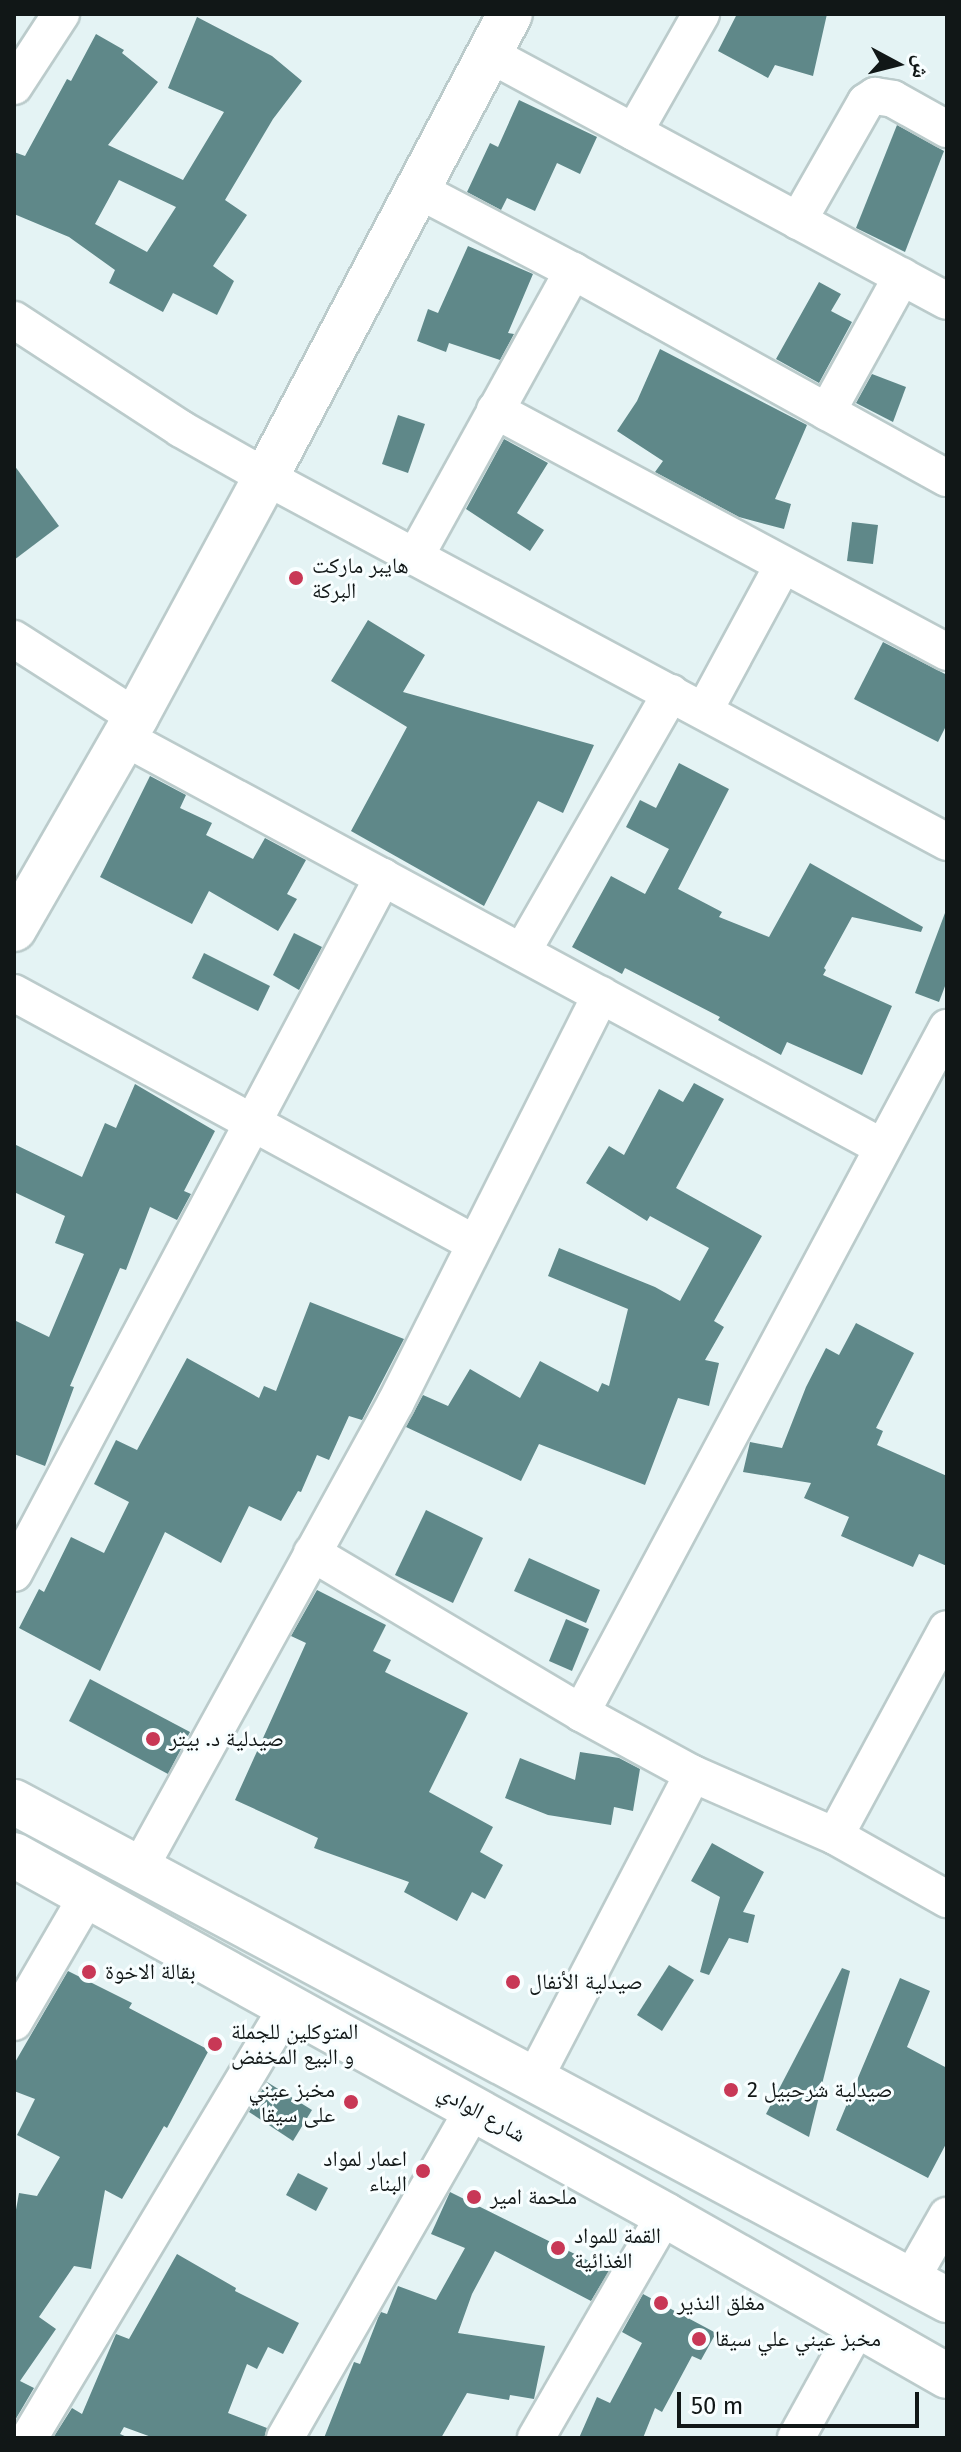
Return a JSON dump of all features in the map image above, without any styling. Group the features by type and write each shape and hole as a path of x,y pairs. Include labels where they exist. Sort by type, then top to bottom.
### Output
{"main road":[{"path":"14,929 266,477 510,14"},
{"path":"14,1802 138,1871 928,2290"},
{"name":"شارع الوادي","path":"14,1855 474,2108 947,2376"}],"street":[{"path":"14,86 61,14"},
{"path":"634,132 701,14"},
{"path":"489,54 947,301"},
{"path":"798,221 866,102 875,96 893,99 947,129"},
{"path":"418,190 573,271 947,478"},
{"path":"415,557 573,271"},
{"path":"827,412 902,276"},
{"path":"14,320 181,429 266,477 947,842"},
{"path":"495,410 947,652"},
{"path":"704,711 783,565"},
{"path":"14,639 129,727 383,877 882,1147"},
{"path":"522,952 671,693"},
{"path":"14,1573 383,877"},
{"path":"14,993 474,1243"},
{"path":"138,1871 396,1402 601,995"},
{"path":"581,1713 947,1028"},
{"path":"312,1553 581,1713 693,1774 835,1836 947,1899"},
{"path":"835,1836 947,1629"},
{"path":"533,2081 693,1774"},
{"path":"14,2022 88,1895"},
{"path":"29,2438 288,2006"},
{"path":"285,2438 474,2108"},
{"path":"536,2438 665,2215"},
{"path":"928,2290 947,2216"},
{"path":"796,2438 859,2324"}],"building":[{"path":"737,14 827,14 813,76 775,65 768,78 718,51"},
{"path":"197,17 272,56 302,81 273,119 225,200 247,215 213,266 234,281 217,315 173,293 163,312 109,283 115,270 69,237 14,214 14,152 25,156 67,79 71,81 96,34 124,50 122,53 158,82 108,145 183,180 224,112 168,88","holes":["119,180 176,207 147,252 95,224"]},
{"path":"519,100 597,137 580,174 557,163 535,211 507,198 501,210 467,192 490,143 498,147"},
{"path":"897,125 944,151 905,252 856,228"},
{"path":"468,246 533,274 508,333 514,334 500,360 449,343 446,352 417,341 428,309 438,313"},
{"path":"819,282 841,294 831,311 852,322 819,383 776,359"},
{"path":"660,349 807,425 775,499 791,504 784,529 739,517 655,472 663,461 617,431 637,401"},
{"path":"872,374 906,387 893,422 856,403"},
{"path":"398,415 425,424 408,473 382,464"},
{"path":"504,439 548,463 517,513 544,530 530,551 466,509"},
{"path":"14,465 59,526 14,560"},
{"path":"852,522 878,525 873,564 847,561"},
{"path":"368,620 425,655 403,692 594,745 563,813 538,801 484,906 351,831 407,727 331,681"},
{"path":"883,642 947,675 947,724 938,742 854,699"},
{"path":"679,763 729,789 678,889 722,912 719,917 769,937 810,863 923,927 921,932 852,917 824,968 823,975 892,1006 862,1075 787,1042 781,1055 718,1020 720,1017 625,968 622,974 572,947 611,876 645,894 669,849 626,827 640,800 656,808"},
{"path":"150,776 186,795 180,808 212,823 206,835 253,859 265,838 306,860 287,894 297,899 278,931 209,891 192,924 100,877"},
{"path":"945,913 947,981 939,1002 915,993"},
{"path":"294,933 322,947 299,990 273,975"},
{"path":"204,953 270,986 258,1011 192,978"},
{"path":"694,1083 724,1099 676,1188 762,1236 714,1321 724,1327 705,1360 719,1363 709,1406 678,1398 645,1485 539,1444 521,1481 406,1427 423,1395 448,1406 470,1369 520,1398 540,1361 598,1392 602,1383 609,1386 628,1309 548,1276 559,1248 655,1287 680,1301 709,1248 650,1216 647,1221 586,1183 609,1146 624,1155 659,1089 683,1102"},
{"path":"135,1084 215,1131 184,1191 191,1194 177,1220 150,1207 126,1270 120,1268 70,1386 74,1387 45,1466 14,1454 14,1320 49,1337 84,1254 55,1243 65,1216 14,1192 14,1144 82,1177 105,1123 116,1128"},
{"path":"310,1302 404,1339 362,1420 349,1416 329,1460 317,1455 301,1492 298,1491 281,1521 249,1506 221,1563 165,1532 100,1671 19,1628 39,1589 44,1592 71,1537 104,1553 129,1502 94,1484 116,1440 137,1450 187,1358 259,1398 264,1386 276,1391"},
{"path":"856,1323 914,1353 876,1428 883,1431 877,1445 947,1476 947,1566 919,1554 913,1567 841,1536 849,1517 804,1498 811,1483 743,1472 750,1442 782,1448 806,1387 826,1348 839,1355"},
{"path":"426,1510 483,1538 453,1603 395,1575"},
{"path":"529,1558 600,1590 586,1623 514,1591"},
{"path":"317,1590 386,1625 373,1651 391,1660 385,1672 468,1713 429,1792 493,1827 480,1852 503,1865 485,1899 472,1892 457,1921 404,1892 409,1882 314,1848 318,1838 235,1800 306,1643 291,1636"},
{"path":"566,1619 589,1629 572,1671 549,1661"},
{"path":"90,1679 190,1732 168,1774 69,1721"},
{"path":"580,1752 619,1758 640,1769 633,1811 614,1807 611,1825 548,1815 505,1798 520,1758 575,1780"},
{"path":"712,1843 764,1872 743,1912 755,1915 748,1943 729,1938 709,1975 700,1972 720,1897 691,1881"},
{"path":"669,1965 694,1980 662,2031 637,2015"},
{"path":"842,1968 850,1971 809,2137 766,2114"},
{"path":"68,1971 132,2003 129,2008 209,2050 167,2128 164,2126 122,2199 105,2190 91,2269 74,2266 39,2317 56,2329 20,2381 34,2388 14,2422 14,2221 19,2193 37,2196 60,2157 17,2135 35,2099 14,2091 14,2064"},
{"path":"900,1978 930,1991 907,2047 947,2068 947,2142 928,2178 836,2130"},
{"path":"267,2082 312,2110 293,2141 249,2112"},
{"path":"298,2173 328,2188 316,2211 286,2195"},
{"path":"450,2192 609,2271 591,2301 495,2251 472,2294 458,2333 545,2346 534,2399 510,2395 509,2400 467,2393 441,2438 324,2438 354,2362 360,2364 378,2318 381,2312 387,2314 398,2286 436,2300 465,2248 431,2234"},
{"path":"177,2254 236,2288 235,2291 299,2323 283,2354 268,2347 257,2369 247,2364 228,2413 267,2428 264,2438 154,2438 124,2427 120,2434 129,2438 53,2438 72,2408 82,2414 116,2334 129,2339"},
{"path":"643,2294 716,2333 701,2360 692,2356 662,2412 655,2408 643,2438 579,2438 597,2397 610,2403 642,2343 622,2332"}],"place":[{"name":"هايبر ماركت البركة","path":"296,578"},
{"name":"صيدلية د. بيتر","path":"153,1739"},
{"name":"بقالة الاخوة","path":"89,1972"},
{"name":"صيدلية الأنفال","path":"513,1982"},
{"name":"المتوكلين للجملة و البيع المخفض","path":"215,2044"},
{"name":"صيدلية شرحبيل 2","path":"731,2090"},
{"name":"مخبز عيني على سيقا","path":"351,2102"},
{"name":"اعمار لمواد البناء","path":"423,2171"},
{"name":"ملحمة امير","path":"474,2197"},
{"name":"القمة للمواد الغذائية","path":"558,2248"},
{"name":"مغلق النذير","path":"661,2303"},
{"name":"مخبز عيني علي سيقا","path":"699,2339"}]}
